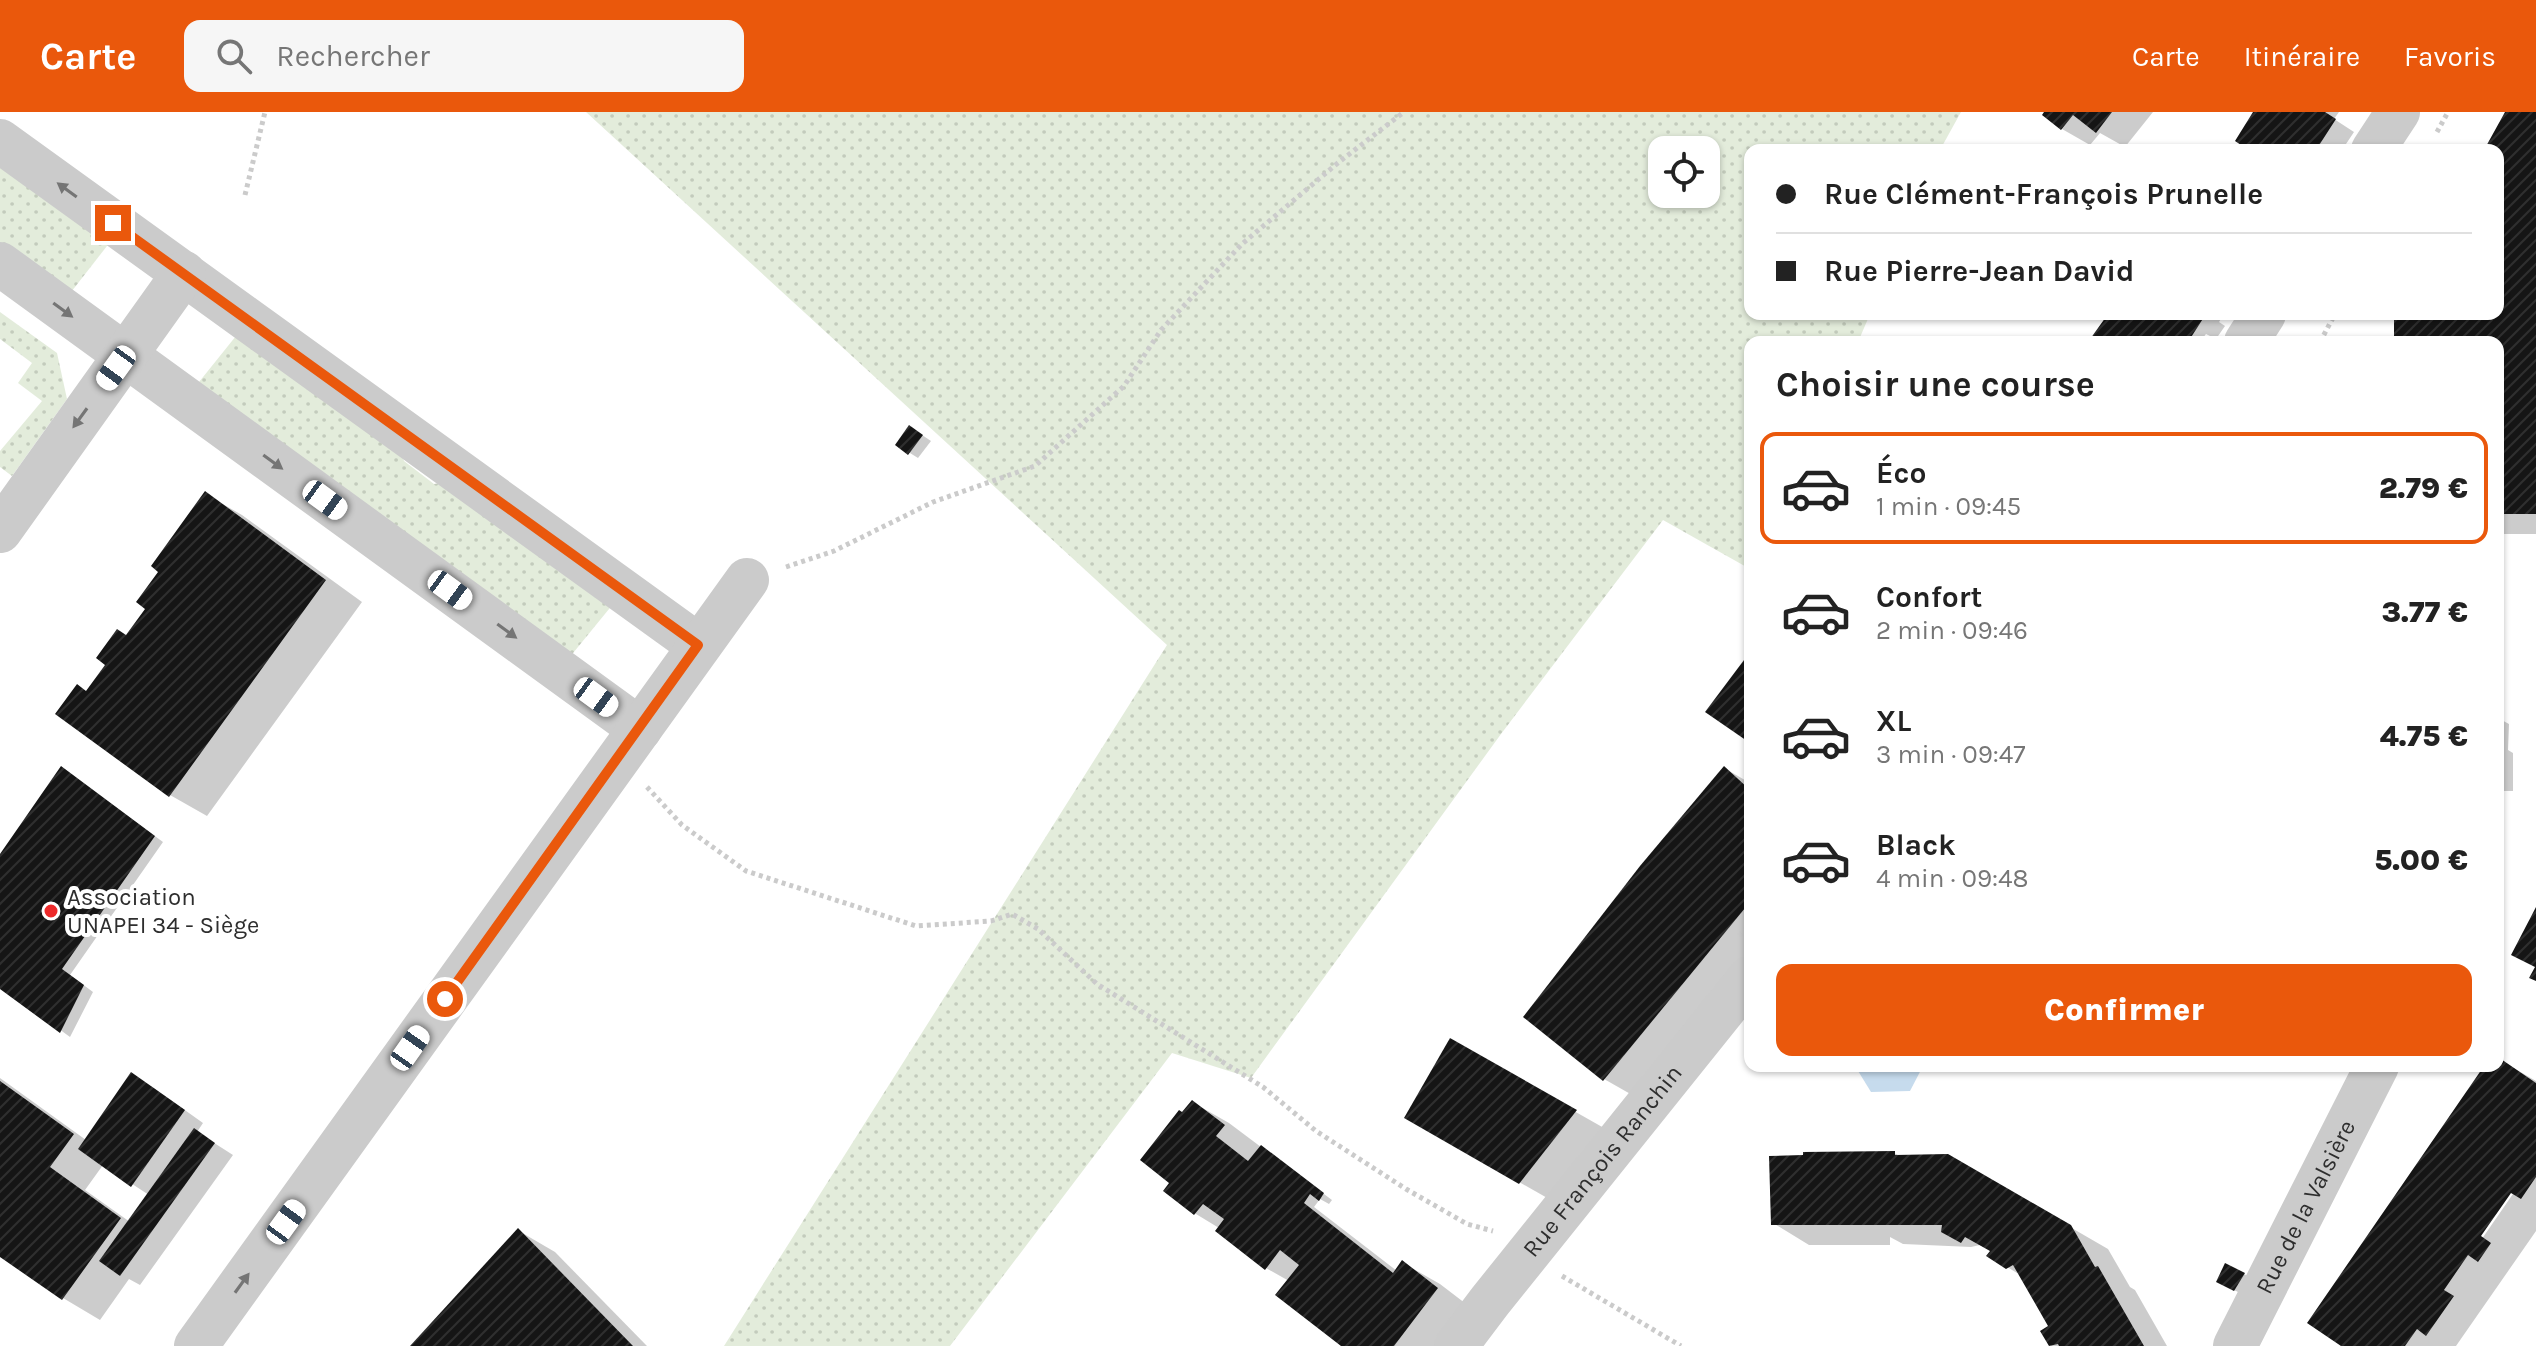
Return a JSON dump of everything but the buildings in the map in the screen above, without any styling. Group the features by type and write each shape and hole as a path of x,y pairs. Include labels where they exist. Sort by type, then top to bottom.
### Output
{"street":[{"path":"2377,144 2398,112"},
{"path":"0,141 698,645"},
{"path":"0,264 126,355 630,742"},
{"path":"7,506 126,355 184,273"},
{"path":"196,1346 747,580"},
{"name":"Rue François Ranchin","path":"1456,1346 1744,984"},
{"name":"Rue de la Valsière","path":"2235,1346 2374,1072"}],"path":[{"path":"245,195 265,112"},
{"path":"747,580 834,551 933,502 1035,466 1124,386 1161,330 1242,244 1404,112"},
{"path":"630,742 682,825 746,871 916,926 991,921 1012,914 1038,929 1097,984 1263,1087 1316,1131 1467,1224 1499,1233 1526,1255 1681,1346"}],"green space":[{"path":"586,112 1961,112 1943,144 1744,144 1744,320 1867,320 1861,336 1744,336 1744,566 1663,520 1501,734 1251,1078 1172,1053 950,1346 724,1346 1167,645"},
{"path":"0,155 114,237 68,296 0,247"},
{"path":"0,312 57,353 67,399 12,476 0,467 0,451 42,401 18,383 32,363 0,339"},
{"path":"240,331 399,444 404,461 434,484 453,481 618,598 569,658 195,387"}],"water":[{"path":"1859,1072 1920,1072 1910,1091 1871,1092"}],"place":[{"name":"Association UNAPEI 34 - Siège","path":"51,911"}],"route":[{"path":"113,223 698,645 445,999"}]}
